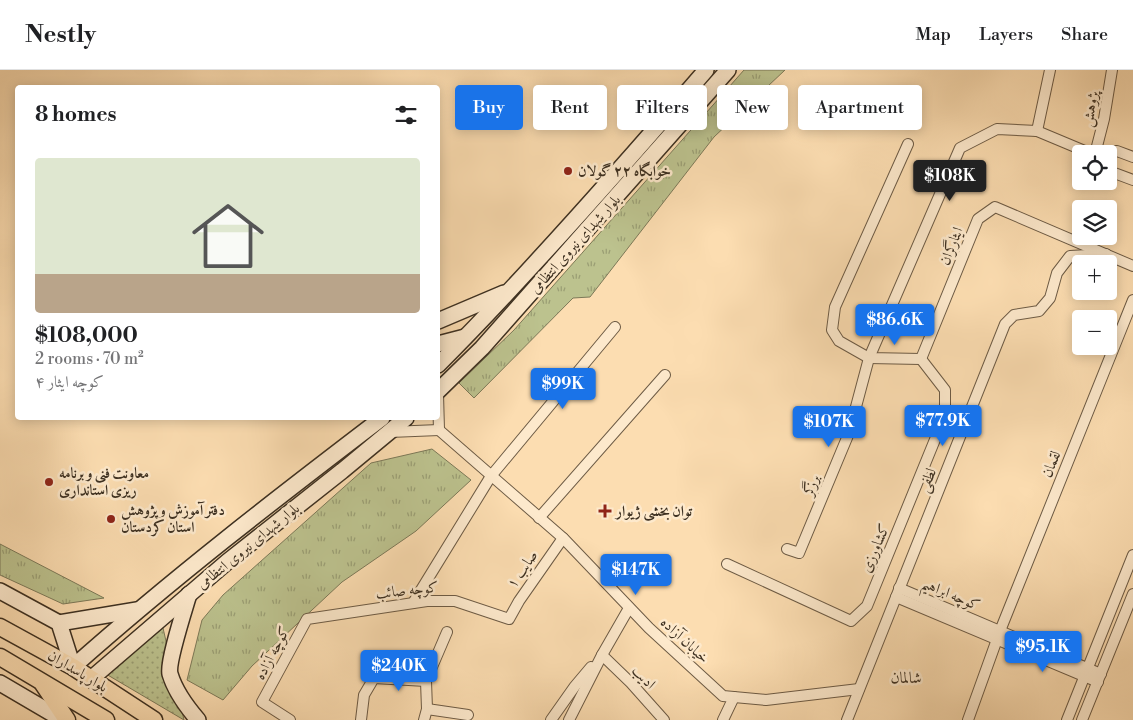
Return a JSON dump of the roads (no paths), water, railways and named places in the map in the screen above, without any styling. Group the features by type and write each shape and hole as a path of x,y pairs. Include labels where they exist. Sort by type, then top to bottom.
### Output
{"main road":[{"name":"بلوار شهدای نیروی انتظامی","path":"440,363 468,336 628,161 706,70"},
{"name":"بلوار شهدای نیروی انتظامی","path":"440,391 482,348 722,72"},
{"path":"442,319 510,290"},
{"path":"442,319 452,321 456,331 444,342"},
{"path":"444,342 468,336"},
{"name":"بلوار شهدای نیروی انتظامی","path":"73,667 137,610 257,513 379,420"},
{"name":"بلوار شهدای نیروی انتظامی","path":"92,678 264,531 342,471 403,420"},
{"path":"0,592 59,623 137,610"},
{"path":"189,594 169,672 184,704 198,720"},
{"path":"59,623 73,667"},
{"name":"بلوار پاسداران","path":"0,627 92,678 154,720"},
{"path":"110,634 112,644 116,648 124,650"},
{"name":"بلوار پاسداران","path":"0,657 106,720"},
{"path":"41,680 65,720"},
{"path":"0,683 65,720"}],"street":[{"path":"1037,131 1050,70"},
{"name":"پژوهش","path":"1097,145 1104,119 1112,70"},
{"path":"869,358 960,148 997,129 1037,131 1072,145"},
{"path":"908,144 835,307 832,330 838,341 869,358 920,359"},
{"path":"1117,151 1133,157"},
{"path":"1117,174 1133,180"},
{"name":"ایثارگران","path":"920,359 978,219 995,207 1133,266"},
{"name":"لطفی","path":"847,720 1005,324 1014,315 1039,311 1050,298 1056,273 1070,256 1106,254"},
{"name":"لقمان","path":"968,720 999,636 1133,300"},
{"path":"413,603 492,476 615,327"},
{"name":"برزگر","path":"787,549 799,553 849,434 869,358"},
{"name":"کشاورزی","path":"727,564 851,621 867,606 945,415 945,390 920,359"},
{"path":"538,518 665,375"},
{"path":"388,432 439,430 439,420"},
{"name":"خیابان آزاده","path":"439,430 563,538 629,608 723,696 766,700 859,689"},
{"name":"صایب ۱","path":"509,619 518,601 563,538"},
{"path":"1067,720 1133,555"},
{"name":"کوچه ابراهیم","path":"898,593 1099,678"},
{"path":"1082,720 1133,594"},
{"name":"کوچه صائب","path":"307,619 413,603 455,601 509,619"},
{"path":"569,720 602,655 629,608"},
{"name":"کوچه آزاده","path":"290,720 262,702 307,619"},
{"path":"424,720 427,709 426,681 446,632"},
{"path":"551,720 575,686 602,655"},
{"name":"ادیب","path":"602,655 631,683 664,720"},
{"path":"361,720 364,695 374,678 426,681"},
{"path":"723,720 734,697"},
{"path":"427,709 468,715"}],"place":[{"name":"خوابگاه ۲۲ گولان","path":"568,171"},
{"name":"معاونت فنی و برنامه ریزی استانداری","path":"49,482"},
{"name":"توان بخشی ژیوار","path":"605,511"},
{"name":"دفتر آموزش و پژوهش استان کردستان","path":"111,519"}],"district":[{"name":"شالمان","path":"906,677"}]}
